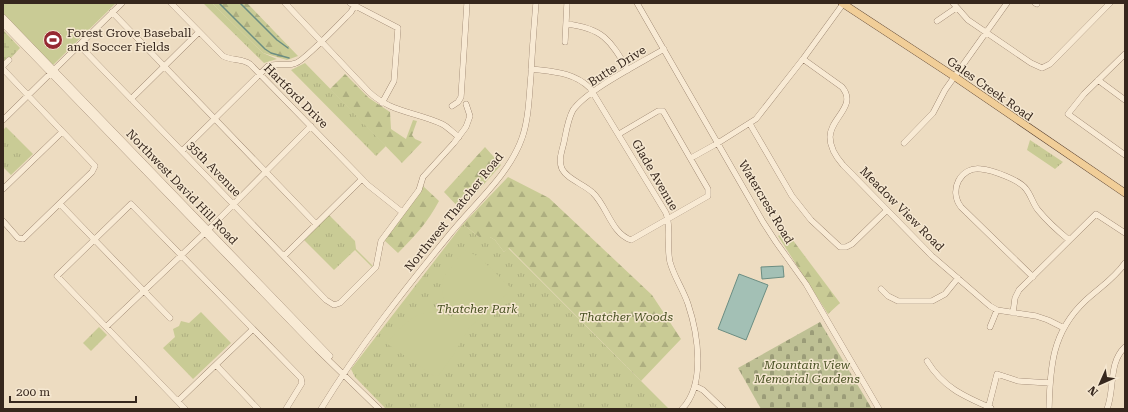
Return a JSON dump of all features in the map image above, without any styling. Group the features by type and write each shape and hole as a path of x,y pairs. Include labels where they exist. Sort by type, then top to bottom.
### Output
{"main road":[{"name":"Gales Creek Road","path":"843,3 955,77 1028,129 1125,193"}],"street":[{"path":"3,120 122,3"},
{"name":"Hartford Drive","path":"171,3 223,56 230,59 243,60 259,74 376,193 402,212"},
{"path":"285,3 320,42 371,94 382,103 396,110 439,123 459,138"},
{"path":"452,106 458,102 461,97 467,3"},
{"name":"Northwest Thatcher Road","path":"321,409 343,373 421,270 512,158 526,126 536,3"},
{"path":"565,42 567,3"},
{"name":"Watercrest Road","path":"638,3 776,242 806,284 879,409"},
{"path":"691,158 750,124 803,59 843,3"},
{"path":"904,143 933,113 945,90 987,33 1006,3"},
{"path":"937,22 954,6 968,20 1031,63 1042,68 1050,64 1110,3"},
{"path":"182,151 259,74 272,64 278,63 287,65 298,63 351,12 353,4 398,28 394,81 382,103"},
{"path":"112,12 316,224"},
{"name":"Northwest David Hill Road","path":"3,17 52,72"},
{"name":"Northwest David Hill Road","path":"3,24 52,72 206,231 317,349 378,409"},
{"path":"566,24 582,26 599,32 614,45 628,70"},
{"path":"132,99 199,32"},
{"name":"35th Avenue","path":"80,45 328,302 334,305 340,303 376,267 380,242 402,212"},
{"name":"Butte Drive","path":"664,49 594,92 576,107 571,116 560,157 562,168 568,176 595,194 613,223 628,239 636,238 668,220"},
{"path":"1125,54 1098,80 1068,114 1125,154"},
{"name":"Meadow View Road","path":"803,59 847,92 847,104 830,132 831,146 835,155 843,165 932,256 997,310 1048,320 1064,328"},
{"path":"3,66 8,60"},
{"path":"3,69 96,166 92,172 60,204 22,239 3,221"},
{"name":"Glade Avenue","path":"531,69 564,73 586,84 594,92 668,220 670,262 688,304 698,355 695,386 688,402 682,409"},
{"path":"1098,80 1125,100"},
{"path":"402,212 419,190 423,177 459,138 469,122 470,116 466,104"},
{"path":"619,134 661,110 666,115 691,158 708,189 709,194 706,198 668,220"},
{"path":"750,124 797,202 811,220 840,247 846,247 852,244 887,210"},
{"path":"106,327 182,255 311,126"},
{"path":"3,189 62,132"},
{"path":"1032,277 958,203 954,190 956,184 964,176 971,170 981,169 1020,184 1028,190 1039,211 1069,240"},
{"path":"284,256 362,179"},
{"path":"60,204 170,318"},
{"path":"185,409 58,276 131,204 303,381 286,409"},
{"path":"1013,313 1017,293 1096,214 1125,233"},
{"path":"1050,409 1050,383 1054,355 1064,328 1079,308 1114,278 1125,263"},
{"path":"881,288 888,296 898,301 932,301 945,294 958,278"},
{"path":"990,327 997,310"},
{"path":"178,401 253,329"},
{"path":"1107,409 1111,394 1113,369 1117,357 1125,347"},
{"path":"927,361 940,380 989,409 997,374 1024,382 1050,383"},
{"path":"216,365 258,409"},
{"path":"695,386 703,390 723,409"}],"green space":[{"name":"Forest Grove Baseball and Soccer Fields","path":"3,3 116,3 53,65 3,15"},
{"path":"203,3 212,3 263,53 277,59 264,63"},
{"path":"212,3 247,3 298,56 287,60 263,53"},
{"path":"3,30 20,48 10,59 8,57 3,62"},
{"path":"305,63 386,146 376,156 291,70"},
{"path":"345,74 369,98 390,112 391,129 406,139 413,120 417,121 412,135 415,139 422,142 402,163 330,89"},
{"path":"6,127 33,154 11,175 3,167 3,130"},
{"path":"1030,140 1063,162 1055,169 1027,150"},
{"path":"485,147 501,165 461,210 444,192"},
{"name":"Thatcher Woods","path":"508,177 549,198 652,295 681,339 641,381 509,248 504,252 495,240 490,237 479,237 463,224"},
{"path":"423,186 439,201 420,229 398,253 384,240 418,196"},
{"path":"329,215 355,241 356,249 373,266 372,267 355,250 334,270 304,240"},
{"name":"Thatcher Park","path":"463,224 479,237 490,237 495,240 504,252 508,248 669,409 386,409 355,377 351,369"},
{"path":"786,231 840,303 828,314 778,236"},
{"path":"465,250 479,257 510,287 510,291 469,328 454,354 439,375 434,376 386,343 416,316 434,312 456,318 444,299 442,282 444,276"},
{"path":"201,312 231,343 193,379 163,348 175,337 173,329 179,326 181,321 189,323"},
{"name":"Mountain View Memorial Gardens","path":"820,322 872,409 761,409 738,368"},
{"path":"99,327 107,335 91,351 83,343"}],"shaded area":[{"path":"783,266 784,277 762,279 761,267"},
{"path":"739,274 768,285 746,340 718,329"}],"waterway":[{"path":"219,3 265,49 271,53 289,58"},
{"path":"240,3 277,40 288,48"}],"place":[{"name":"Forest Grove Baseball and Soccer Fields","path":"53,40"}]}
